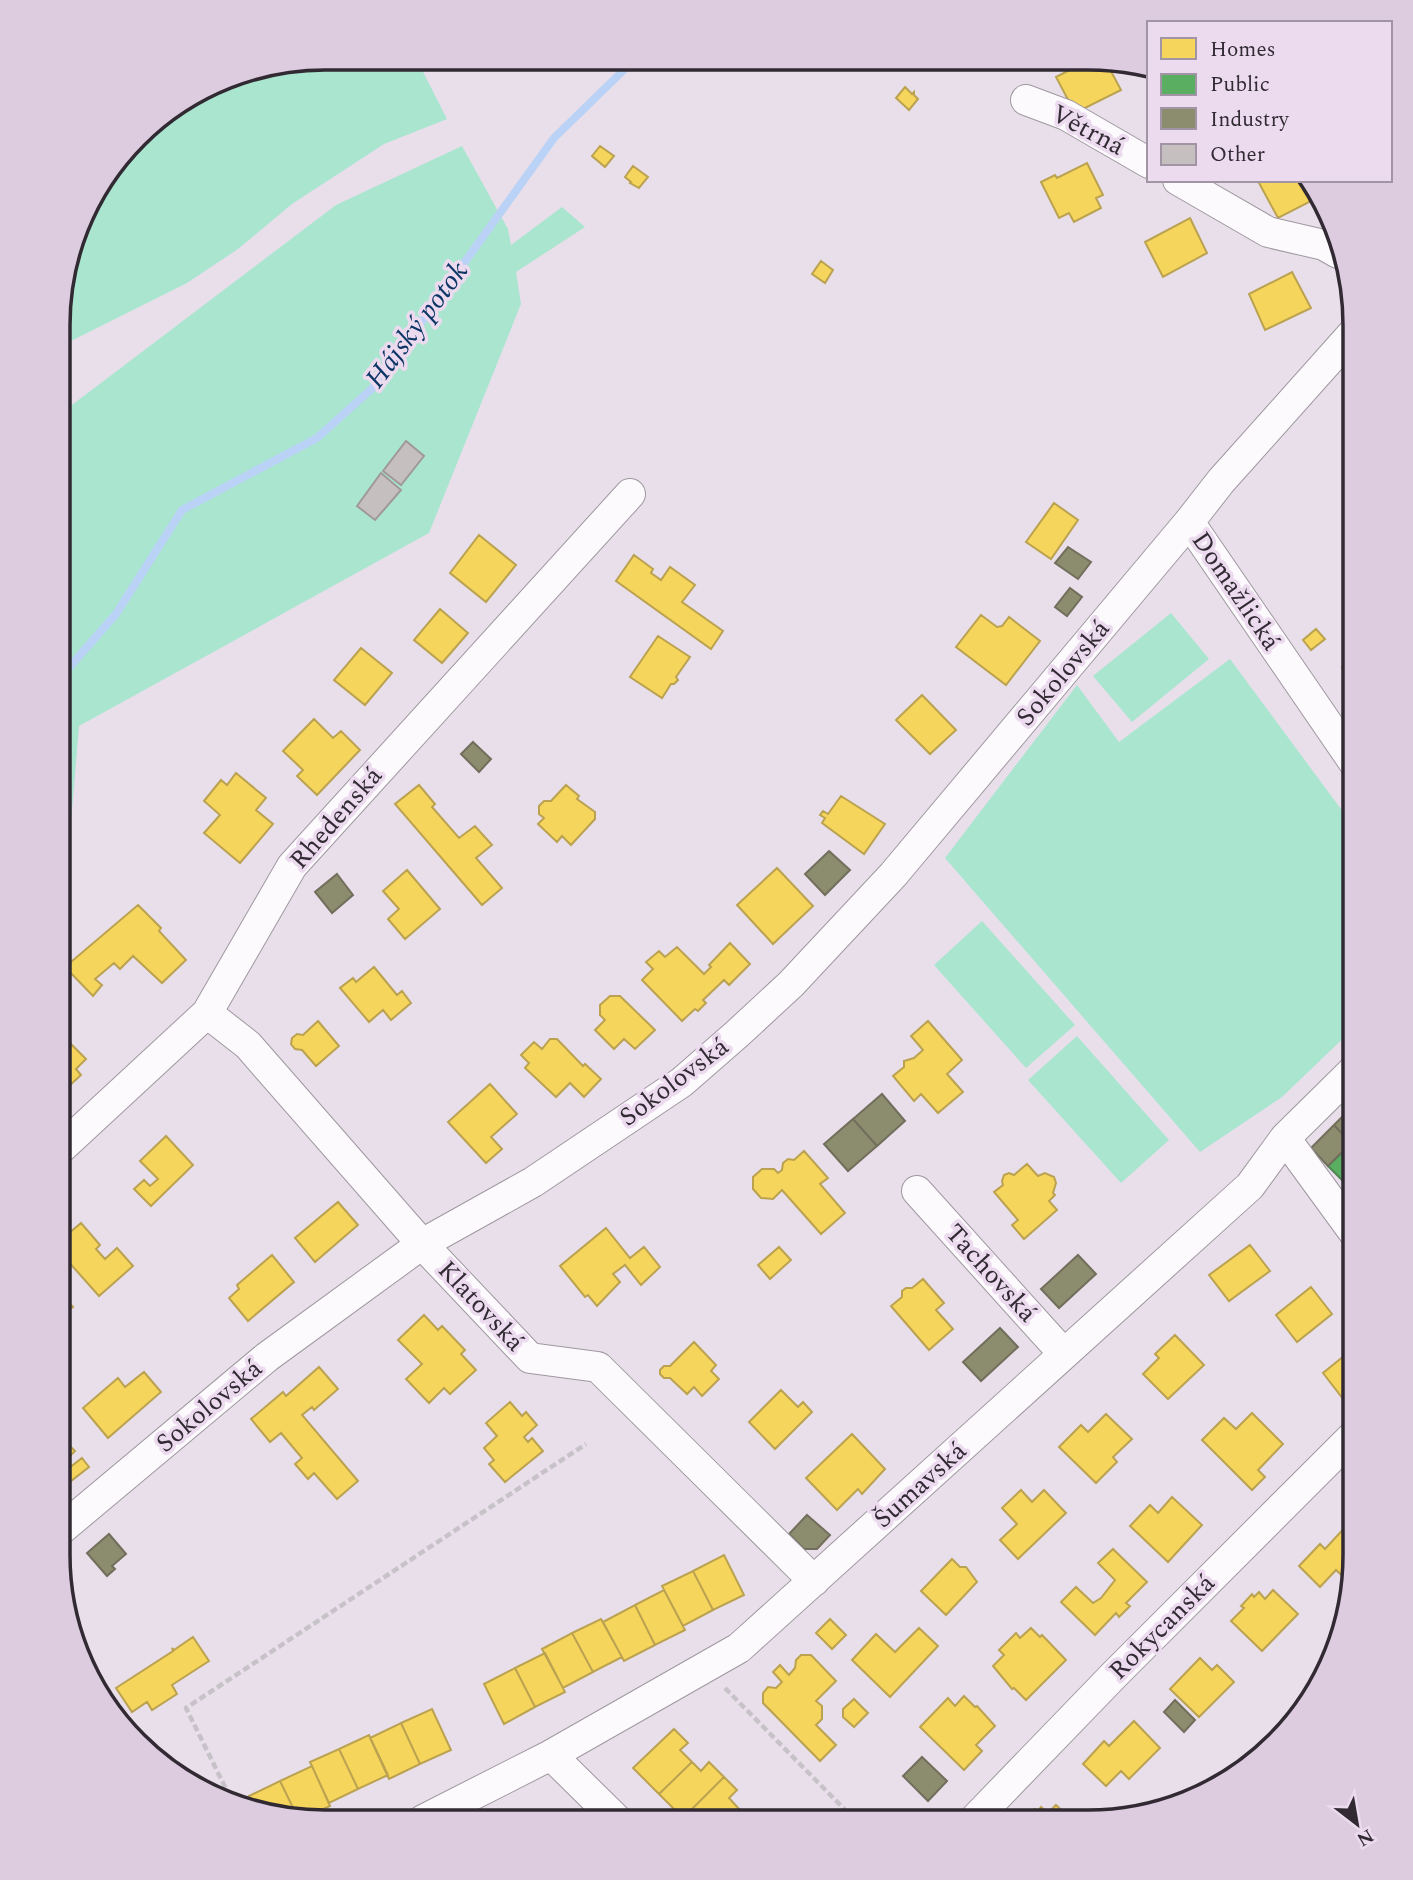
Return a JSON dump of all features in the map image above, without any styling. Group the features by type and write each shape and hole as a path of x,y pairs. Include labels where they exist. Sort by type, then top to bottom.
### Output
{"street":[{"name":"Větrná","path":"1026,100 1066,115 1147,162"},
{"path":"1181,182 1268,232 1331,249"},
{"name":"Domažlická","path":"1343,344 1221,481 1189,522 1343,747"},
{"name":"Rhedenská","path":"70,1139 207,1013 292,866 630,494"},
{"name":"Sokolovská","path":"70,1522 267,1357 422,1244 533,1182 682,1082 737,1034 791,984 893,875 1189,522"},
{"name":"Klatovská","path":"207,1013 248,1045 422,1244 530,1358 598,1367 814,1581"},
{"name":"Šumavská","path":"443,1810 551,1755 739,1648 1250,1186 1285,1138 1343,1081"},
{"path":"1285,1138 1343,1218"},
{"name":"Tachovská","path":"917,1191 1064,1354"},
{"name":"Rokycanská","path":"984,1810 1343,1446"},
{"path":"551,1755 607,1810"}],"path":[{"path":"227,1791 186,1708 586,1444"},
{"path":"705,1667 845,1810"}],"green space":[{"path":"325,70 422,70 447,119 384,144 292,204 238,249 187,283 71,341 72,291 89,227 113,183 133,157 157,133 212,96 275,75"},
{"path":"462,146 508,229 511,245 562,207 585,227 516,272 521,304 429,533 79,726 70,824 70,406 336,205"},
{"path":"1171,613 1209,659 1132,722 1093,676"},
{"path":"1230,659 1343,812 1343,1039 1282,1097 1200,1152 945,858 1077,685 1119,742"},
{"path":"982,921 1075,1025 1026,1068 934,965"},
{"path":"1077,1036 1169,1140 1121,1183 1028,1080"}],"building: Homes":[{"path":"1070,70 1111,71 1121,90 1075,113 1056,77"},
{"path":"905,87 912,94 914,92 918,99 909,110 896,98"},
{"path":"600,146 614,156 605,167 592,156"},
{"path":"1087,163 1103,195 1096,198 1101,208 1074,222 1069,213 1059,218 1041,182 1055,175 1057,178"},
{"path":"633,166 648,177 639,188 625,177"},
{"path":"1299,182 1311,201 1278,218 1259,183"},
{"path":"1190,218 1207,253 1163,277 1145,242"},
{"path":"821,261 833,270 825,283 812,274"},
{"path":"1292,272 1311,308 1265,330 1249,294"},
{"path":"1054,503 1078,520 1051,559 1026,542"},
{"path":"479,535 516,565 486,602 450,573"},
{"path":"634,555 653,569 651,573 661,580 670,567 695,585 682,602 723,631 711,649 616,581"},
{"path":"440,609 468,633 442,663 414,640"},
{"path":"981,615 997,627 1002,626 1009,617 1040,641 1006,685 956,647"},
{"path":"1316,629 1325,639 1311,650 1303,640"},
{"path":"658,636 690,657 676,677 678,680 671,684 662,698 630,677"},
{"path":"361,648 392,673 365,705 334,680"},
{"path":"922,695 956,730 930,754 896,720"},
{"path":"314,719 333,738 341,731 360,750 317,795 297,776 303,770 283,751"},
{"path":"236,773 266,798 256,810 273,824 240,863 204,833 220,815 204,801 221,780 227,785"},
{"path":"419,785 435,804 432,807 459,838 475,826 492,845 476,858 502,888 482,905 395,804"},
{"path":"566,785 579,796 577,799 595,812 595,819 571,845 562,836 557,842 538,824 544,818 539,814 539,806 544,801 551,801"},
{"path":"841,796 885,824 864,854 822,823 825,818 820,815 823,811 828,814"},
{"path":"777,868 813,906 773,944 737,905"},
{"path":"407,870 440,909 405,939 388,919 399,909 383,891"},
{"path":"138,905 161,928 159,931 186,960 162,983 133,956 120,969 114,963 95,979 102,985 93,996 70,972 70,963"},
{"path":"730,943 750,964 729,985 724,980 703,1000 706,1003 698,1011 695,1009 682,1021 642,980 653,969 646,962 659,951 665,957 677,947 704,974"},
{"path":"374,967 397,995 402,991 411,1003 391,1020 383,1010 369,1022 340,988 353,978 356,982"},
{"path":"610,996 620,996 655,1030 635,1049 624,1039 614,1049 595,1030 605,1020 600,1015 600,1005"},
{"path":"318,1021 339,1046 316,1066 302,1050 295,1049 291,1044 292,1038 297,1034 303,1035"},
{"path":"928,1021 962,1060 947,1074 963,1092 938,1113 921,1094 914,1101 893,1076 904,1067 904,1061 914,1058 923,1050 911,1036"},
{"path":"550,1039 557,1039 583,1066 585,1064 601,1079 584,1097 570,1083 556,1097 525,1068 529,1063 521,1055 534,1042 542,1049"},
{"path":"70,1043 86,1059 76,1069 81,1075 70,1085"},
{"path":"490,1084 517,1114 491,1137 502,1149 486,1163 448,1122"},
{"path":"166,1136 193,1165 151,1206 134,1189 144,1180 150,1186 158,1179 140,1161"},
{"path":"804,1151 828,1178 820,1184 845,1213 821,1234 782,1190 773,1199 761,1198 753,1189 753,1177 762,1169 774,1169 778,1173 782,1170 783,1163 788,1159 794,1160"},
{"path":"1027,1164 1038,1176 1045,1173 1054,1177 1055,1195 1049,1201 1057,1210 1024,1239 1012,1225 1018,1220 994,1192 1003,1185 1004,1175 1014,1175"},
{"path":"338,1202 358,1225 315,1262 295,1238"},
{"path":"81,1223 100,1245 96,1249 105,1259 117,1248 133,1266 99,1296 70,1263 70,1232"},
{"path":"606,1228 630,1258 644,1247 660,1267 641,1285 625,1265 613,1274 620,1282 597,1306 588,1295 585,1297 560,1266"},
{"path":"1250,1245 1270,1271 1229,1301 1209,1275"},
{"path":"779,1247 791,1260 770,1279 758,1265"},
{"path":"272,1255 294,1282 248,1321 229,1298 239,1289 237,1285"},
{"path":"923,1279 944,1303 936,1310 953,1329 929,1350 891,1306 902,1297 902,1291 912,1288"},
{"path":"1311,1287 1332,1314 1297,1342 1276,1315"},
{"path":"424,1315 438,1330 442,1326 465,1350 461,1354 476,1370 450,1394 444,1388 429,1403 406,1379 422,1364 398,1340"},
{"path":"1175,1335 1204,1365 1168,1399 1143,1374 1159,1358 1155,1354"},
{"path":"694,1342 716,1365 711,1371 719,1379 702,1396 694,1387 687,1394 670,1378 664,1378 660,1374 664,1366 670,1366"},
{"path":"1343,1357 1343,1399 1323,1373"},
{"path":"319,1367 338,1389 314,1410 312,1407 302,1415 358,1481 337,1499 314,1473 308,1479 295,1464 302,1458 281,1433 270,1442 251,1419 283,1392 286,1396"},
{"path":"144,1372 161,1392 108,1438 83,1408 118,1378 125,1387"},
{"path":"781,1390 798,1407 803,1402 812,1412 775,1449 749,1422"},
{"path":"510,1402 522,1416 526,1412 537,1425 524,1437 528,1442 532,1438 543,1451 505,1482 489,1464 494,1460 484,1448 497,1436 486,1423"},
{"path":"1252,1413 1283,1444 1258,1470 1265,1477 1252,1490 1202,1440 1224,1418 1236,1429"},
{"path":"1106,1414 1132,1439 1113,1457 1117,1462 1096,1483 1059,1447 1081,1425 1088,1432"},
{"path":"852,1434 885,1469 862,1494 858,1489 837,1510 806,1478"},
{"path":"82,1458 89,1467 71,1481 70,1467"},
{"path":"1021,1490 1032,1502 1044,1490 1066,1513 1018,1559 1000,1540 1017,1524 1002,1508"},
{"path":"1172,1497 1202,1525 1168,1562 1130,1526 1150,1505 1158,1513"},
{"path":"1343,1530 1342,1575 1336,1570 1320,1587 1299,1566 1320,1544 1325,1549"},
{"path":"1113,1549 1147,1582 1126,1603 1130,1606 1119,1617 1116,1613 1095,1635 1061,1602 1076,1587 1093,1603 1101,1598 1115,1580 1098,1563"},
{"path":"724,1555 744,1595 713,1610 693,1571"},
{"path":"952,1559 960,1567 966,1567 977,1582 946,1615 921,1591"},
{"path":"693,1571 713,1610 683,1626 662,1586"},
{"path":"664,1590 685,1630 655,1645 635,1605"},
{"path":"1273,1590 1298,1614 1262,1651 1231,1621 1244,1608 1241,1606 1252,1594 1254,1597 1259,1592 1265,1599"},
{"path":"635,1605 655,1645 624,1661 603,1622"},
{"path":"601,1619 622,1657 593,1672 572,1633"},
{"path":"830,1619 846,1635 832,1649 816,1633"},
{"path":"919,1628 938,1646 890,1697 852,1660 876,1634 895,1652"},
{"path":"1031,1628 1040,1637 1042,1635 1066,1660 1026,1700 1012,1689 993,1666 1004,1655 999,1650 1016,1633 1020,1638"},
{"path":"572,1633 593,1672 563,1688 542,1649"},
{"path":"193,1637 209,1661 172,1685 177,1694 152,1710 147,1702 132,1712 116,1688 173,1651 172,1648 174,1650"},
{"path":"545,1653 565,1692 535,1707 515,1668"},
{"path":"801,1655 811,1655 836,1681 816,1701 822,1706 822,1719 816,1725 836,1745 820,1761 763,1703 763,1693 768,1687 776,1688 782,1682 773,1672 780,1665 789,1675"},
{"path":"1200,1658 1212,1670 1217,1665 1234,1682 1199,1717 1170,1689"},
{"path":"515,1668 535,1707 504,1724 484,1684"},
{"path":"964,1696 995,1726 976,1745 982,1751 964,1770 920,1727 948,1698 955,1706"},
{"path":"854,1699 868,1713 854,1727 843,1717 843,1709"},
{"path":"432,1709 451,1750 420,1764 401,1723"},
{"path":"1134,1721 1160,1748 1129,1779 1121,1771 1106,1786 1083,1764 1104,1741 1109,1746"},
{"path":"401,1723 420,1764 389,1779 370,1738"},
{"path":"674,1729 688,1743 680,1750 692,1762 659,1794 633,1768"},
{"path":"369,1735 388,1775 358,1789 339,1749"},
{"path":"339,1749 358,1789 329,1803 310,1762"},
{"path":"692,1762 701,1771 709,1762 724,1777 691,1810 675,1810 659,1794"},
{"path":"312,1766 330,1806 322,1810 293,1808 280,1781"},
{"path":"724,1777 737,1790 729,1798 740,1810 691,1810"},
{"path":"280,1781 293,1808 259,1801 249,1796"}],"building: Public":[{"path":"1343,1152 1343,1181 1328,1166"}],"building: Industry":[{"path":"1068,547 1091,562 1078,579 1055,563"},
{"path":"1070,588 1082,597 1067,616 1055,607"},
{"path":"473,742 491,759 479,772 461,754"},
{"path":"829,851 850,870 825,895 805,874"},
{"path":"337,874 353,895 332,913 315,892"},
{"path":"882,1094 905,1121 877,1146 853,1119"},
{"path":"1343,1116 1343,1135 1334,1125"},
{"path":"853,1119 877,1146 848,1171 824,1144"},
{"path":"1334,1125 1343,1135 1343,1151 1328,1166 1311,1148"},
{"path":"1078,1255 1096,1274 1059,1308 1041,1289"},
{"path":"1000,1328 1018,1347 981,1381 963,1362"},
{"path":"807,1515 830,1535 817,1549 804,1549 789,1534"},
{"path":"109,1534 126,1554 112,1566 115,1569 107,1576 87,1553"},
{"path":"1175,1700 1195,1720 1184,1732 1164,1712"},
{"path":"922,1757 947,1781 928,1801 903,1776"}],"building: Other":[{"path":"406,441 424,456 401,485 383,471"},
{"path":"381,473 401,490 375,520 357,506"}],"waterway":[{"name":"Hájský potok","path":"70,666 116,614 182,510 317,438 377,384 554,138 624,70"}]}
